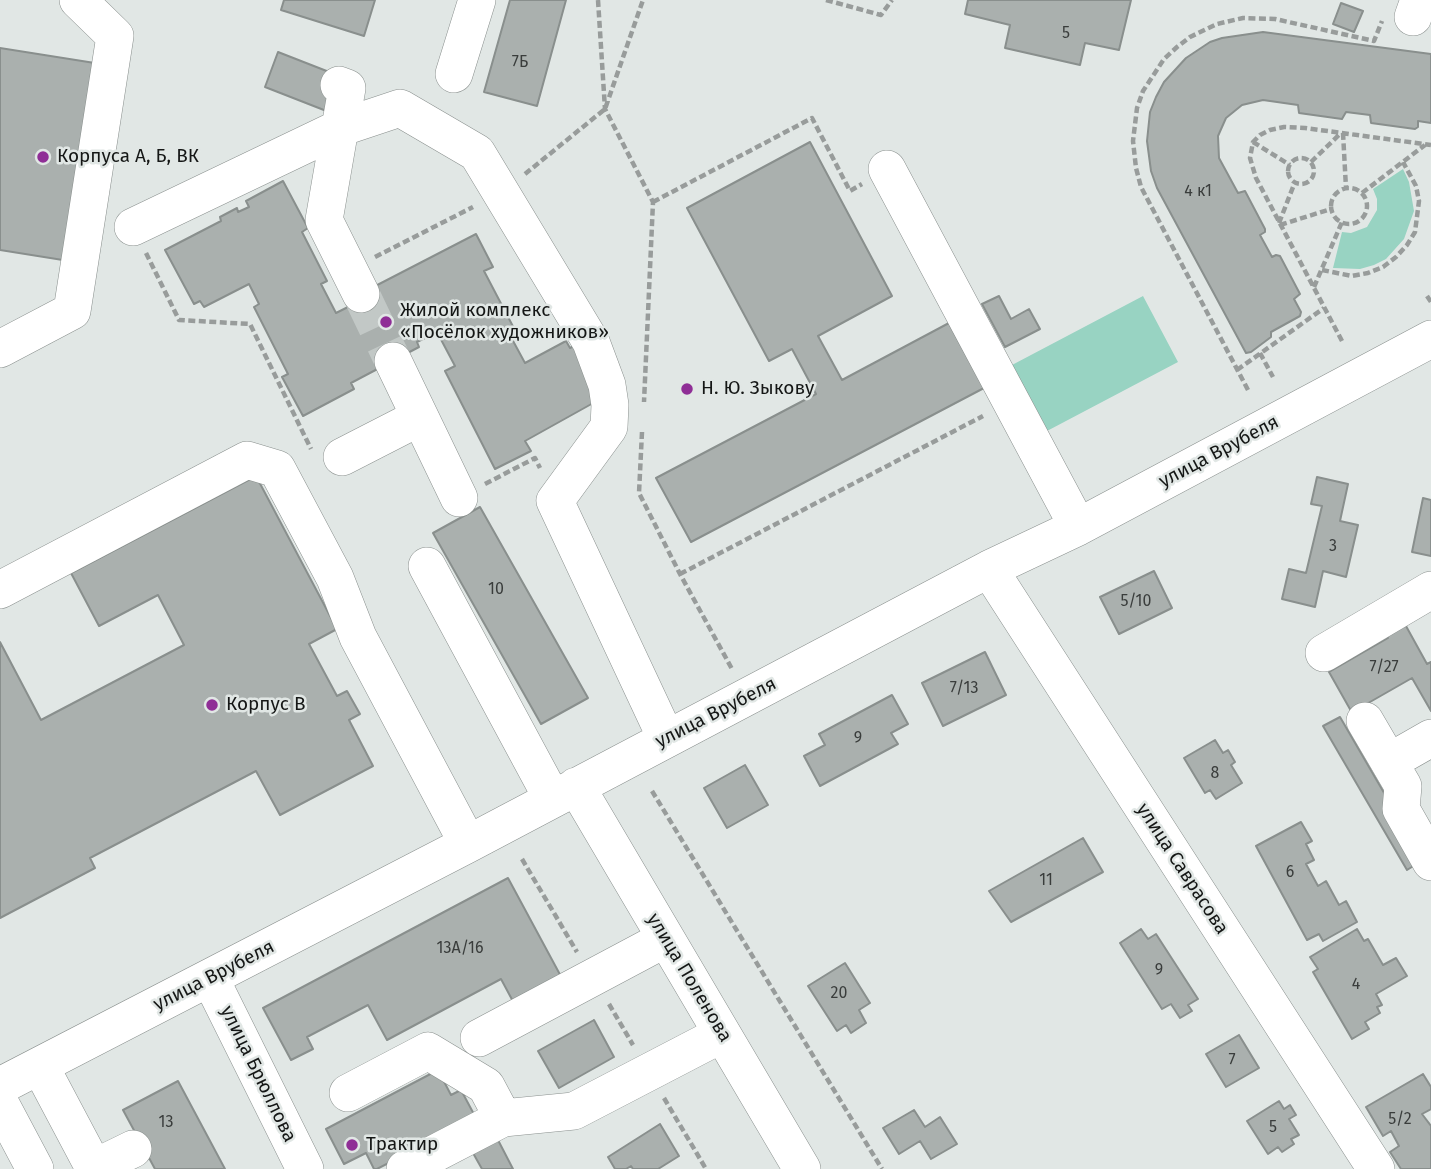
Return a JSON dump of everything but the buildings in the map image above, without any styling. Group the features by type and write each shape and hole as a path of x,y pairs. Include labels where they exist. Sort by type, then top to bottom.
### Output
{"street":[{"path":"0,349 72,311 116,36 78,0"},
{"path":"454,74 477,0"},
{"path":"339,85 347,88 324,220 355,281"},
{"path":"133,227 340,128 401,108 477,153 591,342 607,385 610,405 608,427 555,501 666,738"},
{"path":"887,169 1078,527"},
{"name":"улица Врубеля","path":"0,1086 468,844 989,569 1078,527 1431,339"},
{"path":"393,361 459,498"},
{"path":"342,457 420,417"},
{"path":"0,590 247,460 277,469 335,578 358,637 468,844"},
{"name":"улица Поленова","path":"427,566 564,792 665,939 802,1169"},
{"name":"улица Саврасова","path":"989,569 1376,1169"},
{"path":"1324,653 1431,590"},
{"path":"1365,721 1403,786 1401,809 1431,862"},
{"path":"1389,762 1431,738"},
{"path":"479,1038 665,939"},
{"name":"улица Брюллова","path":"210,978 305,1169"},
{"path":"405,1169 503,1118 574,1111 722,1034"},
{"path":"348,1093 428,1051 486,1086 503,1118"},
{"path":"40,1066 94,1168 133,1149"},
{"path":"0,1102 35,1169"}],"path":[{"path":"598,0 605,109 653,202 643,410"},
{"path":"355,281 501,193 605,109 643,0"},
{"path":"826,0 881,15 892,0"},
{"path":"1248,390 1141,187 1133,141 1137,108 1143,91 1158,67 1177,47 1203,30 1230,21 1275,19 1374,41"},
{"path":"653,202 812,118 850,191 887,169"},
{"path":"1342,341 1253,172 1250,158 1254,142 1269,130 1284,127 1429,145"},
{"path":"1311,162 1342,133"},
{"path":"1342,133 1346,188"},
{"path":"1254,142 1290,164"},
{"path":"1362,194 1429,145"},
{"path":"1298,159 1311,162 1314,168 1310,181 1304,184 1295,182 1288,174 1290,164 1298,159"},
{"path":"1322,270 1344,275 1368,273 1390,262 1407,245 1415,232 1419,201 1416,186 1403,162"},
{"path":"1280,224 1295,182"},
{"path":"1346,188 1357,189 1362,194 1367,202 1363,218 1348,224 1334,217 1331,201 1335,194 1346,188"},
{"path":"1280,224 1331,209"},
{"path":"1314,288 1342,222"},
{"path":"133,227 179,320 250,324 321,470 342,457"},
{"path":"1427,296 1431,302"},
{"path":"1237,370 1324,308"},
{"path":"1260,353 1273,377"},
{"path":"680,574 1011,402"},
{"path":"643,424 639,493 734,673"},
{"path":"506,474 535,458"},
{"path":"652,790 882,1169"},
{"path":"522,859 706,1169"}],"green space":[{"path":"1403,169 1409,182 1414,211 1404,239 1386,259 1374,265 1360,269 1333,268 1342,232 1351,233 1367,227 1377,210 1373,189"},
{"path":"1143,296 1178,362 1047,431 1012,365"}],"tunnel":[{"path":"361,294 393,361"}],"place":[{"name":"Корпуса А, Б, ВК","path":"43,157"},
{"name":"Жилой комплекс «Посёлок художников»","path":"386,322"},
{"name":"Н. Ю. Зыкову","path":"687,389"},
{"name":"Корпус В","path":"212,705"},
{"name":"Трактир","path":"352,1145"}]}
